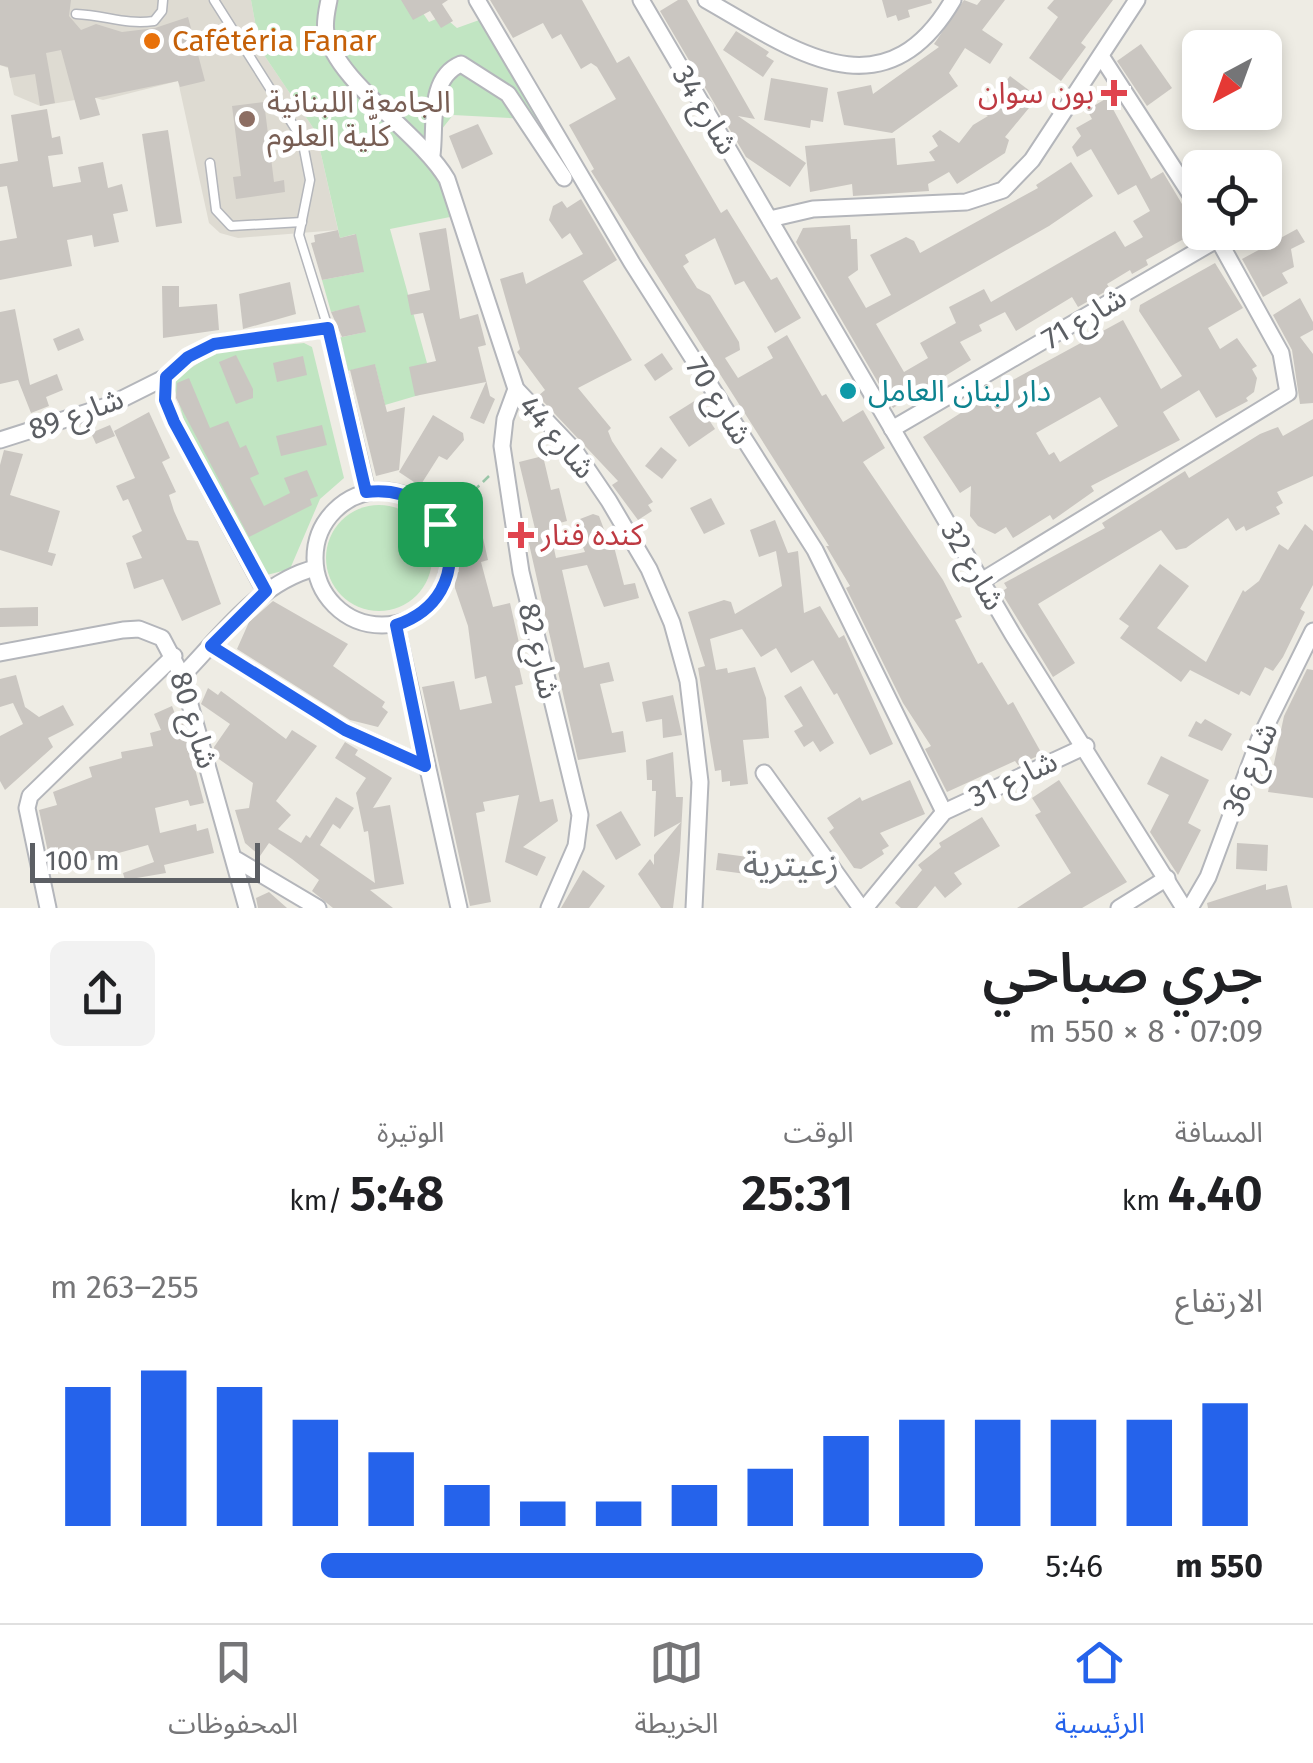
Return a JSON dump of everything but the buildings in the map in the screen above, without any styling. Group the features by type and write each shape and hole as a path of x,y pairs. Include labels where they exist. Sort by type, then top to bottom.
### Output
{"street":[{"name":"شارع 44","path":"328,0 325,29 341,61 432,155 456,198 516,389 551,422 602,489 649,569 672,623 688,682 700,782 694,908"},
{"name":"شارع 70","path":"477,0 632,263 815,550 944,812"},
{"name":"شارع 34","path":"640,0 770,219"},
{"path":"706,0 782,45 847,66 880,63 909,52 938,25 953,0"},
{"path":"770,219 813,209 966,202 1003,190 1032,160 1137,0"},
{"path":"1101,56 1182,180"},
{"path":"432,155 436,98 449,72 461,64 508,94 564,178"},
{"name":"شارع 32","path":"770,219 1013,635 1187,908"},
{"name":"شارع 71","path":"892,430 1193,250"},
{"path":"983,580 1288,392 1281,353 1224,250"},
{"path":"328,328 366,492"},
{"name":"شارع 89","path":"0,440 81,416 166,377 188,357 214,344 328,328"},
{"path":"166,377 165,400 180,437 266,591"},
{"name":"شارع 82","path":"516,389 502,428 521,572 580,815 576,846 549,908"},
{"path":"366,492 408,496 440,524 450,566 441,592 422,614 396,625 368,624 343,613 324,593 315,568 317,539 330,514 366,492"},
{"path":"182,676 266,591 296,573 315,568"},
{"path":"396,625 460,908"},
{"name":"شارع 80","path":"0,654 139,629 162,638 182,676 238,860 247,908"},
{"name":"شارع 36","path":"1187,908 1208,877 1259,740 1313,631"},
{"path":"211,646 345,730 425,766"},
{"path":"48,908 27,808 30,796 174,656"},
{"name":"شارع 31","path":"863,908 944,812 1086,746"},
{"path":"764,772 863,908"},
{"path":"238,860 318,908"},
{"path":"1119,908 1166,878"}],"lane":[{"path":"76,14 100,15 124,25 154,21 162,11 163,0"},
{"path":"214,0 302,139 310,180 300,235 328,328"},
{"path":"210,163 216,210 231,226 302,222"}],"path":[{"path":"440,524 505,461"}],"shaded area":[{"name":"الجامعة اللبنانية كلّية العلوم","path":"0,0 251,0 260,49 316,132 338,230 238,238 220,233 209,223 178,81 103,100 92,97 40,106 14,95 8,68 0,65"}],"green space":[{"path":"251,0 322,0 319,44 388,126 399,121 331,39 335,0 414,0 429,22 443,16 457,28 482,19 548,120 453,115 430,144 460,215 390,229 427,363 419,395 385,405 375,365 347,371 338,338 365,332 359,306 331,312 322,280 363,272 355,234 340,238 316,132 260,49"},
{"path":"304,343 312,347 344,478 320,499 290,569 263,576 189,437 172,380 216,352"},
{"path":"379,505 399,509 416,521 428,538 432,558 428,578 416,595 399,607 379,611 359,607 342,595 330,578 326,558 330,538 342,521 359,509"}],"place":[{"name":"Cafétéria Fanar","path":"152,41"},
{"name":"بون سوان","path":"1114,93"},
{"name":"الجامعة اللبنانية كلّية العلوم","path":"247,119"},
{"name":"دار لبنان العامل","path":"848,391"},
{"name":"كنده فنار","path":"521,535"}],"district":[{"name":"زعيترية","path":"791,864"}],"route":[{"path":"328,328 366,492 408,496 421,503 440,524 450,566 441,592 422,614 396,625 425,766 388,753 345,730 211,646 266,591 194,466 165,400 166,377 203,347 328,328"}]}
